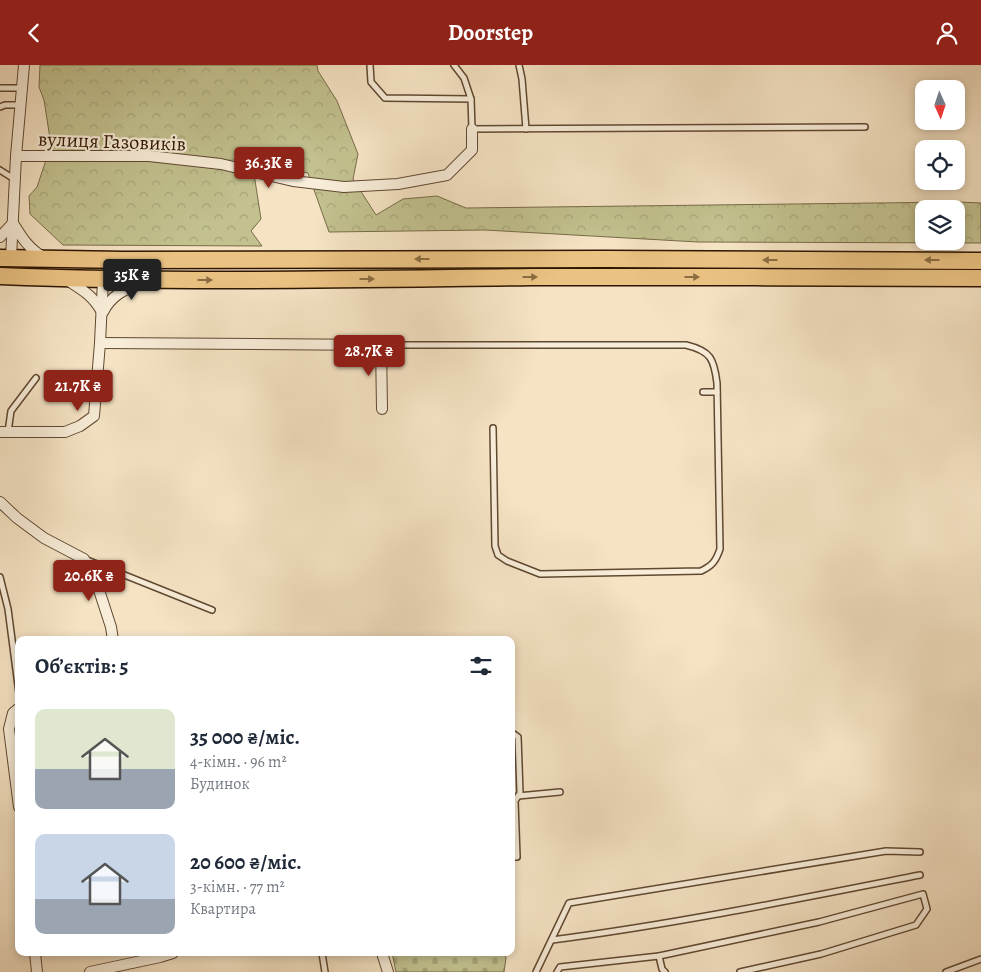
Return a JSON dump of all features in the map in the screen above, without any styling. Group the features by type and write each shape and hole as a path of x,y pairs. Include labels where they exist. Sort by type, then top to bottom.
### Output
{"highway":[{"path":"4,260 624,259 981,261"},
{"path":"0,276 104,280 574,277 981,278"}],"street":[{"path":"24,65 14,179 13,223 4,260 15,264 21,270 38,278"},
{"name":"вулиця Газовиків","path":"16,156 149,156 221,164 293,181 344,187 398,184 447,175 472,150 472,129"},
{"path":"0,237 13,223"},
{"path":"13,223 31,248 49,259"},
{"path":"83,260 95,267 104,280"},
{"path":"4,432 65,432 80,427 94,416 104,280 110,269 124,260"},
{"path":"65,279 87,293 95,301 102,313"},
{"path":"102,313 112,298 123,291 138,284 154,280"},
{"path":"100,343 381,345 382,409"},
{"path":"0,502 17,518 44,538 84,559 99,590 112,636"},
{"path":"15,711 9,729 15,776"},
{"path":"35,956 36,972"},
{"path":"90,972 126,968 164,956"},
{"path":"383,956 388,972"}],"lane":[{"path":"370,65 370,82 385,98 471,99"},
{"path":"454,65 464,79 471,99 472,129 865,127"},
{"path":"519,65 526,129"},
{"path":"0,88 22,87"},
{"path":"0,107 5,105 21,105"},
{"path":"0,170 14,179"},
{"path":"381,345 686,345 707,353 715,371 717,392 720,549 716,560 710,567 701,571 540,574 507,561 498,555 495,546 493,428"},
{"path":"4,432 11,411 36,378"},
{"path":"703,392 717,392"},
{"path":"84,559 212,609"},
{"path":"0,577 8,609 15,662"},
{"path":"515,735 518,737 520,793 515,801 517,857 515,857"},
{"path":"518,796 560,793"},
{"path":"536,972 569,903 886,851 920,852"},
{"path":"552,940 613,932 920,875"},
{"path":"557,972 560,967 659,956 819,922 923,894 927,909 916,925 821,954 740,972"},
{"path":"322,956 325,972"},
{"path":"655,972 664,970 659,956"},
{"path":"946,972 981,959"}],"green space":[{"path":"40,65 317,65 318,71 337,101 358,154 353,179 376,215 403,199 437,196 466,208 915,203 915,243 698,242 485,230 329,232 308,173 252,161 261,219 251,231 262,246 63,245 30,214 29,196 37,187 51,145 44,100 39,87"},
{"path":"965,202 981,203 981,243 965,243"},
{"path":"393,956 506,956 506,958 504,972 396,972"}]}
